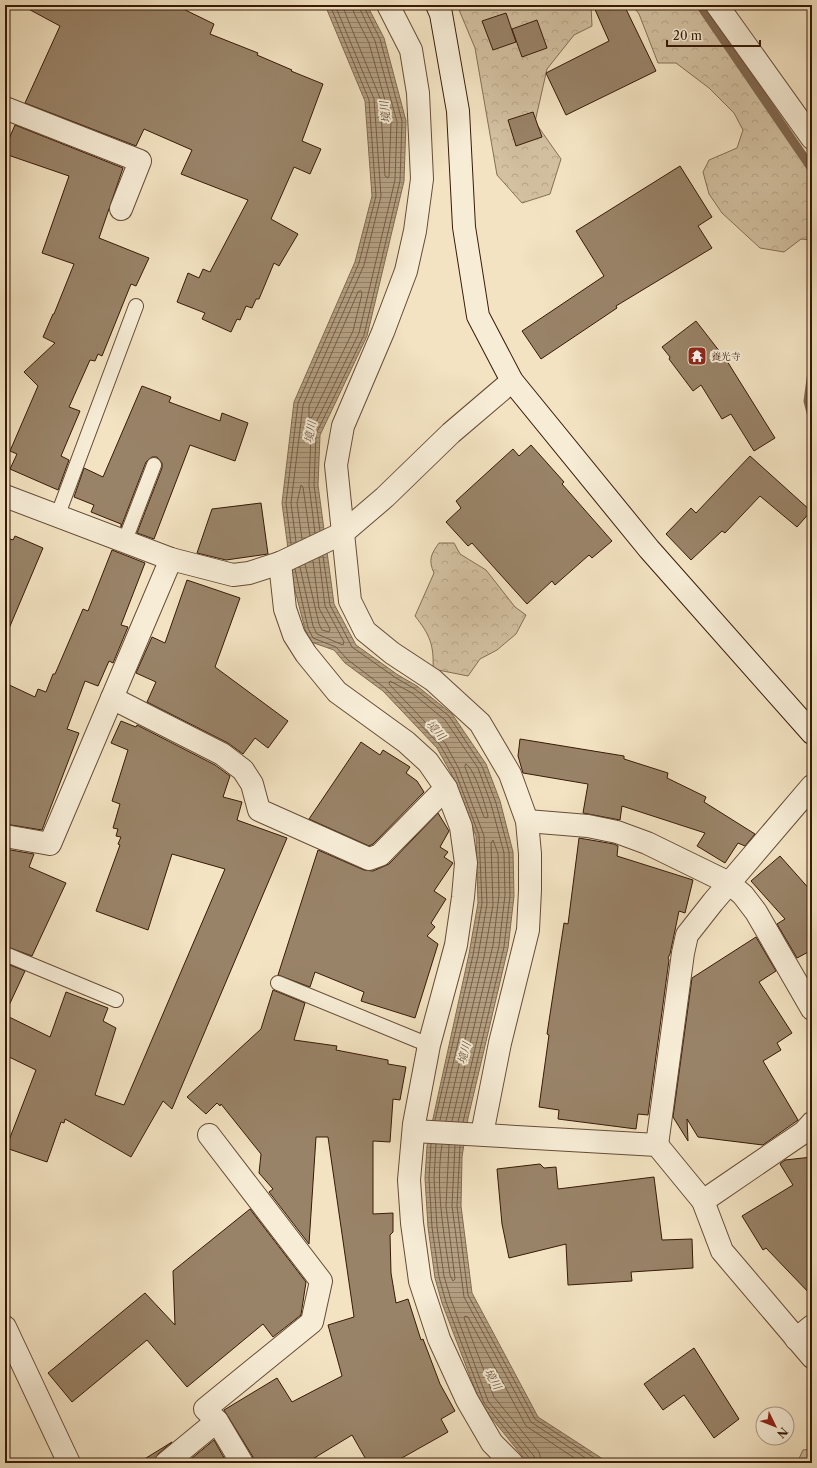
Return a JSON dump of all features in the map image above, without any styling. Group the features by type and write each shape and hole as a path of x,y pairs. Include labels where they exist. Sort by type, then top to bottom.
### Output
{"street":[{"path":"388,5 411,50 418,93 422,179 415,231 406,271 383,332 343,426 336,465 350,601 365,631 392,653 433,680 480,723 510,774 526,821 530,861 528,930 500,1043 482,1134"},
{"path":"437,5 441,14 458,111 464,227 478,316 512,382 649,549 812,733"},
{"path":"717,5 812,138"},
{"path":"5,108 140,161 121,209"},
{"path":"5,496 124,543 171,559 233,575 249,573 280,563 343,533 385,497 451,433 512,382"},
{"path":"5,836 50,844 171,559"},
{"path":"280,563 285,609 294,635 306,654 337,692 406,742 428,762 446,788 461,827 466,863 456,945 429,1045 414,1131 409,1180 412,1223 420,1281 439,1339 467,1400 492,1443 512,1463"},
{"path":"112,698 222,754 243,770 252,784 259,810 368,859 380,855 446,788"},
{"path":"657,1145 683,953 687,935 729,883 812,786"},
{"path":"526,821 588,826 617,832 647,843 729,883 743,895 756,912 812,1009"},
{"path":"703,1201 804,1132 812,1123"},
{"path":"414,1131 657,1145 703,1201 722,1252 804,1332 812,1357"},
{"path":"209,1135 321,1281 312,1322 205,1409 217,1421 242,1463"},
{"path":"5,1327 69,1463"},
{"path":"166,1463 217,1421"}],"lane":[{"path":"57,517 136,306"},
{"path":"124,543 154,465"},
{"path":"5,954 116,1000"},
{"path":"278,983 429,1045"}],"green space":[{"path":"457,5 591,5 592,26 574,35 547,69 535,122 561,159 550,194 522,203 497,175 475,48"},
{"path":"632,5 700,5 812,176 812,240 801,239 784,252 760,248 722,213 709,194 703,172 709,160 737,148 743,130 734,113 709,88 676,63 658,63 639,14"},
{"path":"439,543 454,543 460,554 486,570 515,607 526,615 516,634 497,650 480,659 468,676 433,669 433,653 428,635 415,616 434,573 431,564 431,557"},
{"path":"812,1449 812,1463 797,1463 803,1450"}],"water":[{"name":"境川","path":"325,5 367,5 384,38 406,121 404,181 367,336 320,435 318,485 334,604 356,645 398,675 417,686 452,714 486,764 500,801 513,852 514,896 508,948 468,1118 462,1157 461,1206 472,1293 538,1417 609,1463 528,1463 481,1405 442,1303 435,1278 428,1227 425,1178 427,1146 469,954 478,903 476,836 451,773 437,748 383,691 345,663 334,650 311,642 305,629 292,579 282,503 294,402 355,262 372,196 365,101"}],"building":[{"path":"21,5 175,5 214,24 210,34 258,53 257,55 323,84 302,141 321,149 310,174 294,167 271,219 298,234 279,266 274,263 259,299 256,299 252,308 246,306 240,320 237,319 231,332 202,319 205,313 177,302 188,273 199,278 203,269 210,272 248,200 181,174 192,150 144,129 136,146 25,103 60,26"},
{"path":"593,5 624,5 656,71 566,115 546,73 609,41"},
{"path":"506,13 516,42 493,50 482,21"},
{"path":"537,20 547,48 522,57 512,29"},
{"path":"533,112 542,137 516,146 508,120"},
{"path":"15,125 123,168 99,238 149,258 136,286 131,284 102,356 98,354 95,361 90,360 69,407 80,411 61,456 69,460 58,490 10,469 17,454 10,451 38,386 24,372 55,343 43,337 74,264 42,253 69,176 5,154 5,148"},
{"path":"680,166 712,217 698,226 712,248 616,306 617,308 541,359 522,331 604,276 576,231"},
{"path":"696,321 727,361 775,438 754,451 731,414 722,419 701,385 693,391 662,347"},
{"path":"142,386 171,397 169,402 220,421 222,413 248,423 235,461 190,445 154,539 137,533 162,468 162,463 157,457 152,457 146,462 121,527 121,524 91,512 94,505 74,497 84,468 103,477"},
{"path":"531,445 564,482 562,484 612,541 592,558 589,555 555,585 552,581 527,604 472,543 468,546 446,522 461,508 456,501 513,449 519,456"},
{"path":"750,456 811,511 797,527 760,496 725,533 722,531 691,560 666,534 691,508 696,513"},
{"path":"261,503 268,554 226,560 197,553 212,509"},
{"path":"15,536 43,548 5,638 5,537 13,540"},
{"path":"112,550 145,563 121,625 128,627 113,663 109,661 98,686 85,681 67,729 79,733 42,830 5,824 5,683 35,697 38,689 46,692 83,609 88,611"},
{"path":"187,580 240,598 215,667 288,721 268,748 255,738 243,754 228,743 147,702 156,682 136,673 152,637 165,643"},
{"path":"121,721 136,727 137,725 215,765 230,776 223,797 242,802 237,820 287,838 172,1109 163,1101 131,1157 65,1119 64,1123 61,1122 47,1162 6,1148 36,1070 5,1055 5,1015 50,1037 66,992 108,1008 103,1021 116,1028 95,1095 124,1105 225,869 172,854 148,930 96,911 120,845 118,844 121,837 116,836 118,829 113,828 120,804 112,801 128,750 111,743"},
{"path":"520,739 624,756 624,759 668,773 667,778 706,797 704,802 755,834 745,846 738,843 725,863 697,846 705,833 622,806 620,820 583,813 588,784 523,773 518,756"},
{"path":"361,742 380,755 383,750 410,767 406,773 417,781 424,792 373,844 369,846 309,819"},
{"path":"438,813 449,831 440,847 448,852 444,857 453,863 434,891 446,899 431,923 435,927 427,936 438,944 415,1018 361,1001 364,992 315,972 310,987 278,975 318,850 364,870 373,871 389,864"},
{"path":"579,838 614,844 618,846 617,856 693,880 685,913 679,911 668,958 669,960 648,1115 638,1114 636,1129 558,1119 559,1110 539,1107 549,1035 547,1034 564,923 568,924"},
{"path":"5,849 34,854 29,867 66,883 32,956 5,946"},
{"path":"780,856 812,892 812,950 797,958 777,924 785,919 751,881"},
{"path":"756,937 776,971 759,982 792,1033 777,1043 781,1050 763,1061 798,1120 763,1145 698,1137 687,1119 688,1141 673,1117 692,978"},
{"path":"5,963 25,971 5,1014"},
{"path":"273,990 305,1003 294,1040 337,1046 336,1050 388,1060 388,1064 406,1067 400,1100 393,1099 390,1142 373,1141 373,1214 393,1213 393,1232 390,1235 391,1273 396,1303 408,1299 421,1340 423,1339 440,1384 455,1411 441,1419 448,1432 393,1463 368,1463 352,1435 306,1463 254,1463 253,1457 224,1410 277,1378 292,1402 342,1376 328,1325 354,1317 328,1137 316,1137 309,1244 269,1192 273,1189 259,1173 261,1154 221,1104 220,1106 217,1103 206,1114 187,1097 261,1029"},
{"path":"812,1157 812,1296 766,1248 763,1250 742,1216 793,1185 780,1164 785,1160"},
{"path":"540,1164 544,1168 556,1167 558,1189 654,1177 662,1240 692,1239 693,1268 631,1272 632,1281 568,1285 566,1244 509,1258 502,1224 497,1169"},
{"path":"250,1209 306,1282 301,1315 273,1337 263,1324 187,1387 147,1340 72,1402 48,1373 145,1293 175,1325 173,1271"},
{"path":"694,1348 739,1419 714,1438 684,1395 663,1410 644,1384"},
{"path":"214,1440 227,1463 186,1463"},
{"path":"172,1442 158,1454 154,1463 138,1463"}],"waterway":[{"path":"700,5 812,169"},
{"path":"812,372 808,401 812,416"}],"place":[{"name":"養光寺","path":"697,356"}]}
